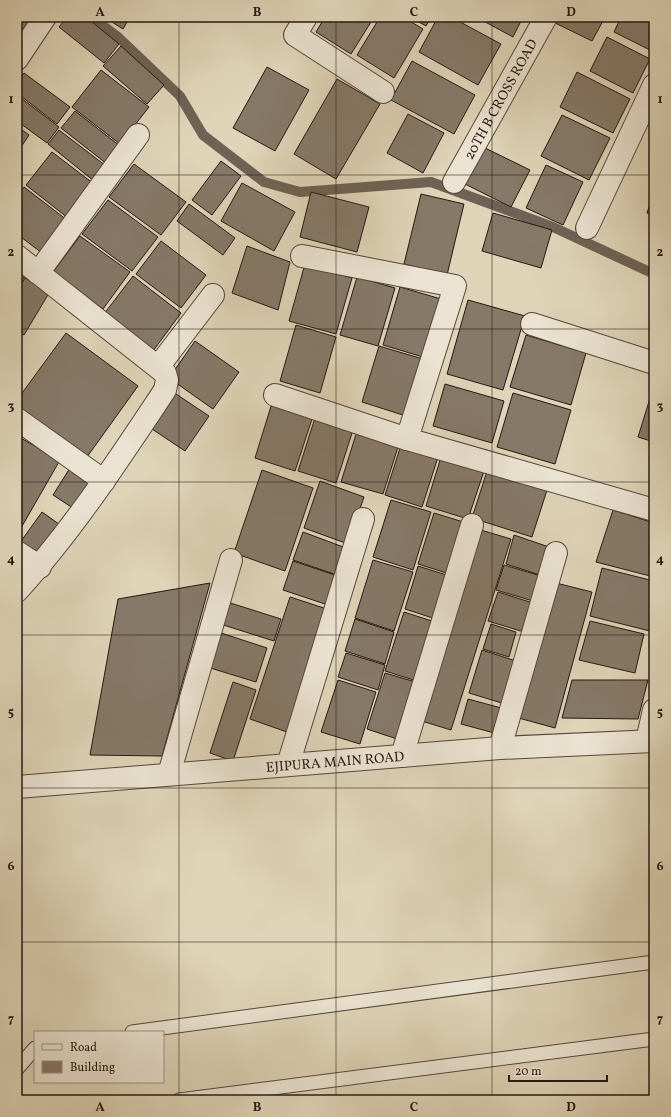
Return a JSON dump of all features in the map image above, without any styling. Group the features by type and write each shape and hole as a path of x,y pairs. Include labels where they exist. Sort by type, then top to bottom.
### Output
{"street":[{"path":"17,59 44,17"},
{"path":"306,17 295,35 383,92"},
{"name":"20TH B CROSS ROAD","path":"454,182 546,17"},
{"path":"587,228 654,85"},
{"path":"38,273 138,135"},
{"path":"17,256 158,367 165,373 167,380 165,390 104,481 40,567 17,591"},
{"path":"302,256 455,286 407,438"},
{"path":"158,367 213,295"},
{"path":"532,324 654,363"},
{"path":"275,395 407,438 654,510"},
{"path":"17,419 104,481"},
{"path":"288,765 363,519"},
{"path":"402,756 472,525"},
{"path":"17,552 40,567"},
{"path":"500,748 556,553"},
{"path":"169,774 231,560"},
{"path":"651,741 654,710"},
{"name":"EJIPURA MAIN ROAD","path":"17,787 500,748 651,741"}],"lane":[{"path":"139,1031 654,962"},
{"path":"179,1100 654,1039"},
{"path":"17,1069 34,1049"}],"building":[{"path":"17,17 32,17 17,42"},
{"path":"67,17 86,17 119,44 104,63 59,27"},
{"path":"104,17 130,17 123,29"},
{"path":"325,17 362,17 371,22 351,54 316,32"},
{"path":"380,17 403,17 423,29 394,78 357,55"},
{"path":"410,17 431,17 426,26"},
{"path":"438,17 451,17 501,44 478,85 419,52"},
{"path":"476,17 523,17 513,37"},
{"path":"551,17 600,17 604,19 592,41 549,20"},
{"path":"621,17 654,17 654,52 614,32"},
{"path":"607,37 650,59 633,93 590,71"},
{"path":"121,46 164,85 147,104 103,66"},
{"path":"412,61 475,95 454,134 391,100"},
{"path":"267,67 309,90 275,151 233,128"},
{"path":"101,70 149,107 120,144 72,107"},
{"path":"577,72 630,99 613,133 560,107"},
{"path":"24,73 70,107 57,124 17,93 17,81"},
{"path":"337,79 380,104 336,179 294,154"},
{"path":"17,95 59,127 47,143 17,121"},
{"path":"75,111 120,146 107,164 61,128"},
{"path":"408,114 444,133 423,173 387,153"},
{"path":"562,115 610,138 589,180 541,156"},
{"path":"17,126 29,135 17,153"},
{"path":"59,130 106,166 94,181 48,144"},
{"path":"483,147 530,170 511,207 465,184"},
{"path":"52,152 94,184 68,218 26,185"},
{"path":"221,161 241,176 212,215 192,200"},
{"path":"134,164 186,202 161,235 109,197"},
{"path":"546,165 583,182 563,225 526,208"},
{"path":"242,183 295,212 274,251 221,221"},
{"path":"24,187 67,220 42,253 17,234 17,197"},
{"path":"311,192 369,207 357,252 300,237"},
{"path":"654,192 654,216 647,213"},
{"path":"421,194 464,204 447,275 404,264"},
{"path":"108,200 158,237 132,271 82,234"},
{"path":"189,204 235,238 223,255 177,221"},
{"path":"493,213 552,230 541,268 482,251"},
{"path":"80,236 130,272 103,309 53,272"},
{"path":"161,241 206,275 181,308 136,274"},
{"path":"247,246 290,262 278,310 232,293"},
{"path":"305,264 352,278 336,334 289,321"},
{"path":"17,271 25,276 17,288"},
{"path":"133,276 181,313 153,351 104,314"},
{"path":"357,277 395,288 378,346 340,335"},
{"path":"25,278 49,293 24,335 17,331 17,291"},
{"path":"400,287 441,299 423,357 383,345"},
{"path":"468,300 525,316 503,390 447,374"},
{"path":"296,325 336,337 320,393 280,381"},
{"path":"66,333 138,386 87,457 17,406 17,400"},
{"path":"526,335 586,353 571,405 510,387"},
{"path":"195,341 239,372 213,409 169,378"},
{"path":"379,346 423,359 406,416 362,402"},
{"path":"445,384 504,401 492,443 433,426"},
{"path":"173,392 209,416 185,451 149,427"},
{"path":"513,393 571,410 555,464 497,447"},
{"path":"651,395 654,395 654,442 638,437"},
{"path":"272,403 313,416 295,471 255,458"},
{"path":"315,418 353,430 336,483 298,471"},
{"path":"358,428 400,441 383,494 341,482"},
{"path":"17,436 60,460 21,528 17,526"},
{"path":"402,442 439,454 422,507 385,495"},
{"path":"441,457 484,471 468,519 426,506"},
{"path":"70,468 97,485 79,512 53,495"},
{"path":"488,468 548,487 532,537 472,518"},
{"path":"262,470 313,488 285,571 234,553"},
{"path":"320,481 364,497 348,544 304,528"},
{"path":"391,500 431,512 413,570 373,557"},
{"path":"613,510 654,523 654,577 596,562"},
{"path":"42,512 63,527 40,559 19,544"},
{"path":"434,513 470,524 453,575 418,564"},
{"path":"474,528 511,539 451,730 415,719"},
{"path":"303,532 346,548 337,575 293,560"},
{"path":"514,535 549,547 540,575 506,564"},
{"path":"373,560 413,572 394,631 355,618"},
{"path":"293,561 338,576 328,605 283,590"},
{"path":"504,565 541,576 533,601 496,590"},
{"path":"418,566 453,577 439,620 405,609"},
{"path":"602,568 654,581 654,632 590,616"},
{"path":"552,582 592,592 555,728 515,717"},
{"path":"210,583 162,756 90,755 118,599"},
{"path":"498,592 533,603 524,632 488,621"},
{"path":"290,597 327,609 287,732 250,719"},
{"path":"224,601 281,619 274,641 217,623"},
{"path":"404,612 438,623 420,682 385,671"},
{"path":"355,619 394,632 385,664 345,651"},
{"path":"590,621 644,634 635,673 579,660"},
{"path":"491,624 516,632 509,657 483,649"},
{"path":"218,632 267,648 256,682 207,667"},
{"path":"482,650 519,662 505,704 469,693"},
{"path":"346,653 385,665 378,690 338,677"},
{"path":"385,673 419,683 400,740 367,729"},
{"path":"338,680 376,692 360,744 321,732"},
{"path":"572,680 648,680 638,719 562,718"},
{"path":"233,682 256,690 233,761 210,753"},
{"path":"468,699 505,709 498,734 461,724"}],"waterway":[{"path":"91,17 118,37 180,96 203,135 264,182 300,192 431,182 553,227 654,274"}]}
